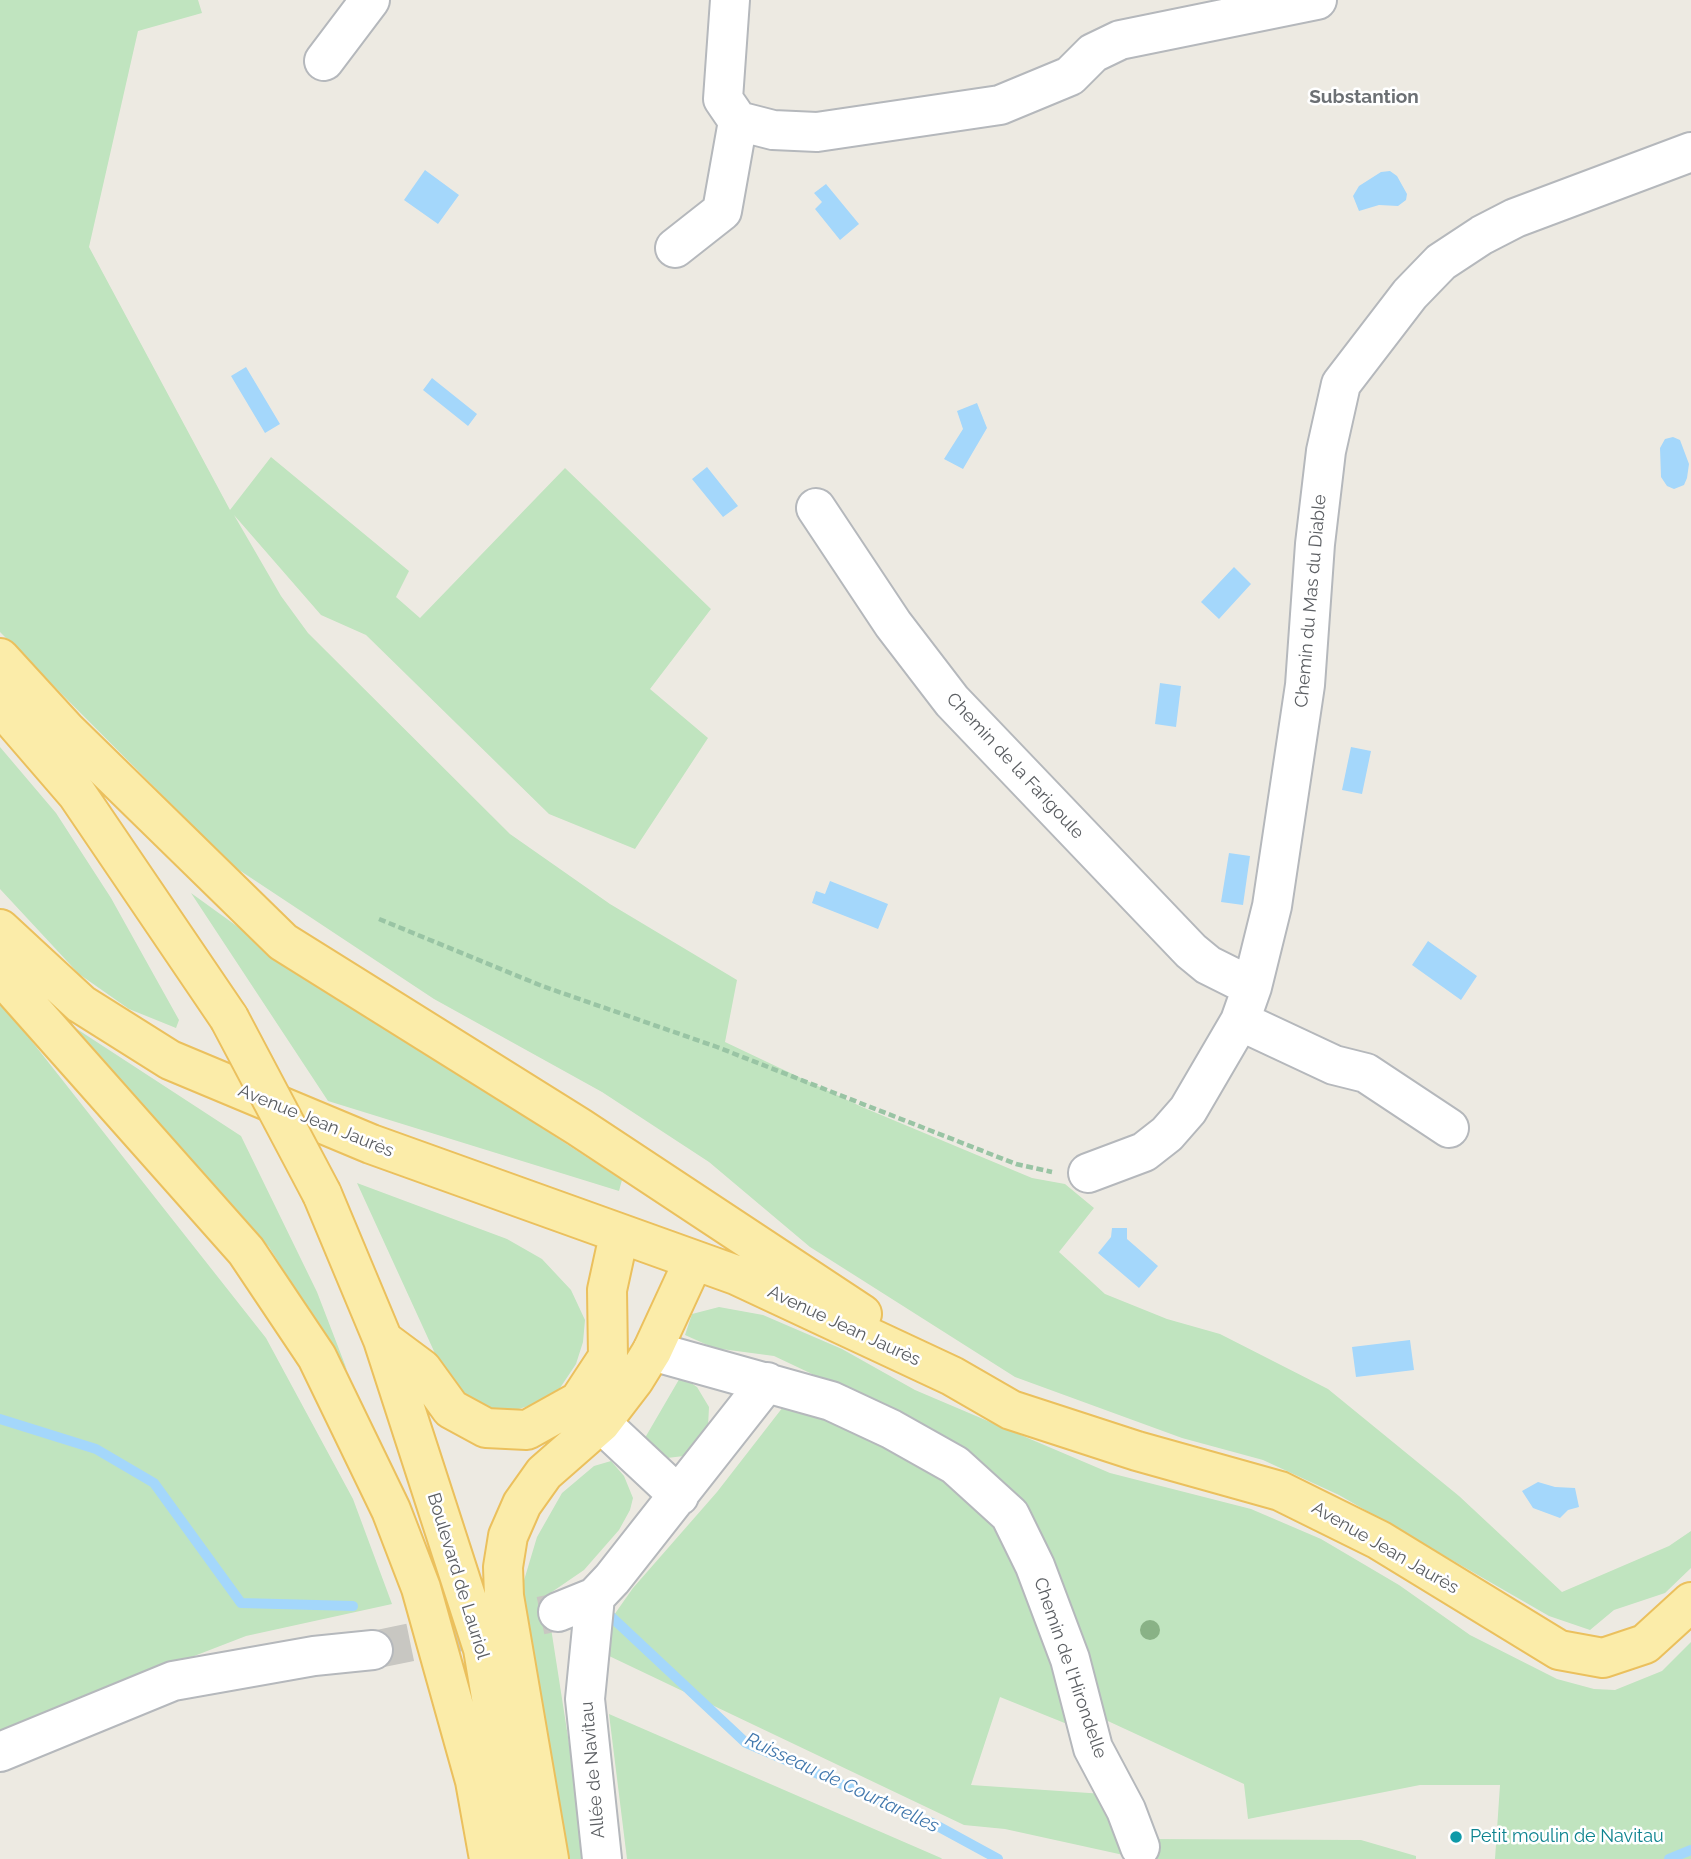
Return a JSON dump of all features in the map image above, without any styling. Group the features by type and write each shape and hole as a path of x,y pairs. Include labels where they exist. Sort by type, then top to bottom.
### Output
{"main road":[{"path":"0,658 66,730 283,942 579,1127 808,1277 952,1376"},
{"name":"Boulevard de Lauriol","path":"0,705 78,794 229,1018 322,1194 383,1340 483,1649 518,1859"},
{"name":"Avenue Jean Jaurès","path":"0,929 81,1004 170,1060 371,1144 736,1275 952,1376 1023,1414 1137,1451 1280,1491 1330,1513 1559,1650 1603,1658 1645,1644 1691,1602"},
{"path":"0,974 246,1251 317,1357 391,1510 421,1588 475,1781 489,1859"},
{"path":"590,1412 608,1357 607,1290 619,1235"},
{"path":"549,1859 510,1640 503,1567 508,1536 522,1504 590,1412 652,1351 694,1260"},
{"path":"383,1340 422,1369 451,1409 486,1428 527,1430 590,1412"},
{"path":"608,1357 652,1351"}],"street":[{"path":"324,61 370,0"},
{"path":"730,0 723,99 738,121 773,130 817,132 1000,105 1070,75 1093,53 1121,40 1317,0"},
{"path":"675,248 722,211 738,121"},
{"name":"Chemin du Mas du Diable","path":"1088,1173 1144,1152 1167,1134 1188,1110 1246,1004 1272,906 1305,685 1315,544 1324,464 1341,384 1410,294 1441,262 1482,235 1515,218 1691,152"},
{"name":"Chemin de la Farigoule","path":"816,508 893,624 952,701 1191,951 1246,1004 1334,1065 1366,1073 1450,1128"},
{"name":"Chemin de l'Hirondelle","path":"652,1351 831,1401 891,1429 955,1465 1010,1516 1035,1566 1070,1659 1093,1748 1126,1810 1140,1847"},
{"path":"558,1612 595,1597 679,1496 767,1382"},
{"path":"590,1412 679,1496"},
{"name":"Allée de Navitau","path":"595,1597 585,1699 602,1859"},
{"path":"0,1752 173,1681 314,1656 373,1650"}],"path":[{"path":"379,919 542,986 717,1047 1016,1164 1044,1171 1088,1173"}],"green space":[{"path":"0,0 198,0 202,13 138,31 89,247 230,510 271,457 409,571 396,597 420,618 565,468 711,609 650,689 708,738 635,849 549,814 366,635 321,615 234,515 281,596 308,633 510,834 610,904 737,980 725,1042 862,1107 1032,1178 1065,1184 1094,1208 1059,1252 1105,1294 1167,1319 1220,1334 1328,1389 1459,1496 1562,1592 1669,1546 1691,1531 1691,1568 1665,1593 1614,1610 1590,1630 1549,1616 1339,1495 1263,1460 1182,1438 1015,1377 810,1247 709,1162 602,1092 434,999 233,866 0,632"},
{"path":"0,747 56,813 111,898 179,1020 176,1028 129,1009 79,974 0,889"},
{"path":"191,893 288,963 622,1180 619,1191 328,1101"},
{"path":"0,1001 266,1338 353,1499 392,1604 246,1636 0,1731"},
{"path":"60,1018 241,1136 317,1292 347,1370 269,1247"},
{"path":"357,1183 507,1239 542,1259 571,1290 585,1320 583,1342 576,1364 560,1388 538,1403 512,1411 485,1408 460,1391 438,1360"},
{"path":"719,1307 763,1315 842,1349 915,1390 1110,1473 1251,1509 1321,1539 1399,1585 1470,1635 1557,1679 1594,1689 1615,1690 1662,1671 1691,1642 1691,1859 1495,1859 1500,1785 1420,1785 1248,1819 1244,1784 1097,1716 1069,1611 920,1425 774,1356 714,1348 685,1335 692,1314"},
{"path":"681,1376 697,1387 709,1407 708,1427 684,1456 667,1458 656,1455 642,1443"},
{"path":"783,1407 853,1429 959,1483 1007,1541 1077,1728 1000,1697 971,1785 1104,1794 1128,1856 1005,1829 964,1825 607,1655 602,1632 633,1588 717,1492"},
{"path":"611,1461 624,1476 633,1498 630,1510 619,1530 584,1570 546,1596 587,1859 564,1859 522,1587 537,1537 562,1493 594,1466"},
{"path":"609,1714 941,1858 942,1859 627,1859"},
{"path":"1145,1839 1361,1840 1416,1856 1416,1859 1143,1859"}],"water":[{"path":"425,170 459,195 438,224 404,200"},
{"path":"1390,171 1397,176 1407,194 1406,200 1398,206 1379,205 1359,211 1353,196 1359,186 1381,172"},
{"path":"826,184 859,224 840,240 815,209 822,202 814,193"},
{"path":"246,367 280,424 265,433 231,376"},
{"path":"432,378 477,414 468,426 423,390"},
{"path":"977,403 987,428 963,469 944,459 963,429 957,411"},
{"path":"1673,437 1680,440 1689,464 1684,485 1674,489 1667,486 1661,477 1660,448 1665,439"},
{"path":"707,467 738,506 723,517 692,479"},
{"path":"1234,567 1251,584 1219,619 1201,602"},
{"path":"1160,683 1181,686 1176,727 1155,724"},
{"path":"1351,747 1371,751 1362,794 1342,790"},
{"path":"1229,853 1250,856 1243,905 1221,902"},
{"path":"830,881 888,904 878,929 812,903 816,891 825,894"},
{"path":"1428,941 1477,976 1461,1000 1412,965"},
{"path":"1112,1228 1127,1228 1127,1239 1158,1266 1139,1288 1098,1253 1111,1237"},
{"path":"1410,1340 1414,1370 1356,1377 1352,1347"},
{"path":"1538,1482 1555,1487 1575,1488 1579,1507 1568,1510 1560,1518 1533,1508 1522,1491"}],"waterway":[{"name":"Ruisseau de Courtarelles","path":"0,1419 96,1449 154,1483 241,1603 353,1606"},
{"name":"Ruisseau de Courtarelles","path":"604,1610 746,1743 932,1823 998,1859"},
{"name":"Ruisseau de Courtarelles","path":"1669,1859 1691,1850"}],"tunnel":[{"path":"373,1650 558,1612"}],"place":[{"name":"Petit moulin de Navitau","path":"1456,1837"}],"district":[{"name":"Substantion","path":"1364,97"}]}
